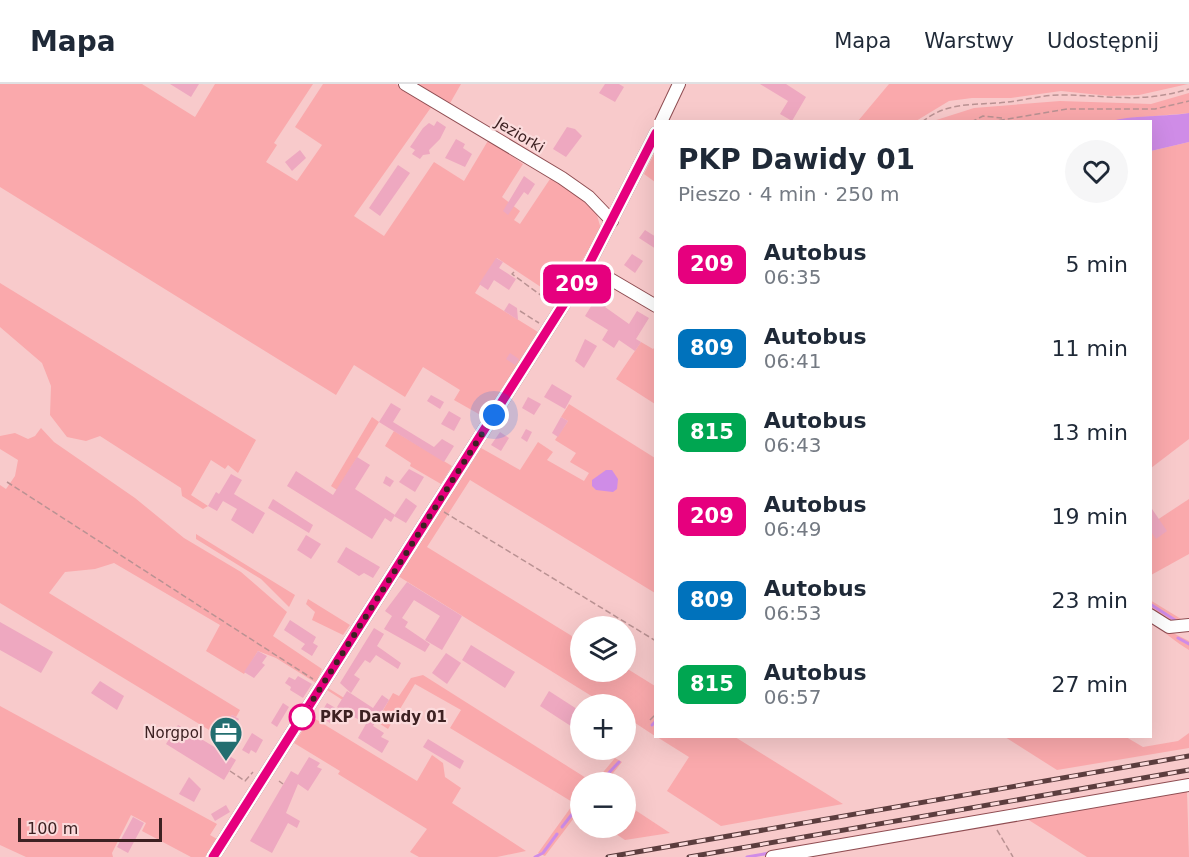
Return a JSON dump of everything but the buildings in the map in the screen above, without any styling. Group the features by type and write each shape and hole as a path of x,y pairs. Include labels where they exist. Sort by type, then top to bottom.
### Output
{"street":[{"name":"Jeziorki","path":"405,84 562,178 589,197 612,221"},
{"path":"662,120 679,84"},
{"path":"213,857 588,266 654,137"},
{"path":"588,266 654,305"},
{"path":"1152,616 1161,623 1175,628 1189,625"},
{"path":"772,857 1189,785"}],"path":[{"path":"925,120 931,115 962,104 996,103 1059,95 1156,99 1189,89"},
{"path":"999,120 1067,109 1155,109 1189,101"},
{"path":"975,120 983,116 1003,119"},
{"path":"514,272 512,274 518,279 555,306"},
{"path":"520,310 543,325"},
{"path":"7,482 240,631 257,645 318,682"},
{"path":"435,506 654,640"},
{"path":"650,720 654,716"},
{"path":"230,771 245,781 252,771 258,775"},
{"path":"279,782 283,784"},
{"path":"991,819 1013,857"}],"shaded area":[{"path":"0,84 142,84 195,117 215,84 313,84 274,143 277,145 266,162 297,181 322,145 295,127 323,84 396,84 432,106 354,216 384,236 434,162 464,181 489,139 523,164 502,197 520,211 514,220 520,224 552,176 594,205 601,229 559,299 497,258 475,293 538,332 484,417 454,400 460,390 423,367 405,397 354,365 336,395 0,187"},
{"path":"416,84 461,84 449,105"},
{"path":"889,84 1188,84 1139,95 1110,96 1061,91 1011,98 972,98 949,101 918,120 859,120"},
{"path":"1189,93 1189,113 1119,120 936,120 974,108 1060,101 1151,104"},
{"path":"1189,113 1189,142 1152,151 1152,120 1116,120"},
{"path":"1189,142 1189,439 1152,467 1152,151"},
{"path":"654,154 654,181 644,174"},
{"path":"0,283 256,440 238,473 228,465 225,469 211,460 191,495 208,506 203,509 182,496 181,488 100,436 86,441 67,437 50,415 51,386 42,363 0,327"},
{"path":"641,342 654,348 654,403 616,379"},
{"path":"569,404 654,457 654,592 470,480 427,547 570,635 570,682 636,682 636,674 654,685 654,735 636,724 636,694 588,694 398,576 481,448 520,470 538,442 553,452 547,460 584,481 589,473 570,462 576,453 555,440 568,421 561,417"},
{"path":"372,417 379,422 337,490 331,486"},
{"path":"41,428 54,442 135,498 184,538 241,572 287,612 273,636 322,669 316,683 276,658 258,651 244,674 206,651 220,625 114,563 95,569 65,572 49,593 240,710 236,717 232,715 219,736 0,603 0,485 6,489 15,476 18,460 0,449 0,436 15,433 28,439 35,436"},
{"path":"394,431 452,466 441,484 410,466 411,463 385,446"},
{"path":"606,470 612,470 618,479 617,489 613,492 596,490 592,486 592,480"},
{"path":"1189,499 1189,554 1152,574 1152,523"},
{"path":"196,534 295,595 289,607 261,579 196,539"},
{"path":"308,599 350,625 343,635 312,620 315,612 306,604"},
{"path":"1152,601 1186,622 1166,621 1152,610"},
{"path":"1152,622 1189,641 1189,650"},
{"path":"423,675 577,772 570,772 570,801 450,728 461,710 415,684 388,729 327,690 328,688 378,719 393,693 399,696 411,678"},
{"path":"0,706 217,824 210,835 217,839 205,857 191,857 142,831 146,823 131,815 112,853 113,857 26,857 0,845"},
{"path":"312,717 417,781 432,755 443,763 445,777 461,788 452,803 526,851 497,857 419,857 410,852 427,829 338,774 340,771 294,743"},
{"path":"1189,733 1189,748 1057,770 1007,738 1128,738 1143,747 1178,741"},
{"path":"659,738 737,738 843,804 721,826 667,791 689,757"},
{"path":"613,760 622,762 614,772 603,772"},
{"path":"1187,791 1189,857 1087,857 1024,817"},
{"path":"570,809 570,823 545,856 538,853"},
{"path":"636,811 670,833 625,840 622,838 636,838"}],"waterway":[{"path":"1152,605 1178,622"},
{"path":"1178,638 1189,644"},
{"path":"610,772 619,762"},
{"path":"562,827 570,817"},
{"path":"535,857 543,853 557,834"},
{"path":"747,857 770,853"}],"railway":[{"path":"608,857 1189,756"},
{"path":"689,857 1189,770"}],"bus line":[{"name":"209","path":"213,857 588,266 654,137"}],"place":[{"name":"PKP Dawidy 01","path":"302,717"},
{"name":"Norgpol","path":"226,762"}],"route":[{"path":"302,717 494,415"}]}
